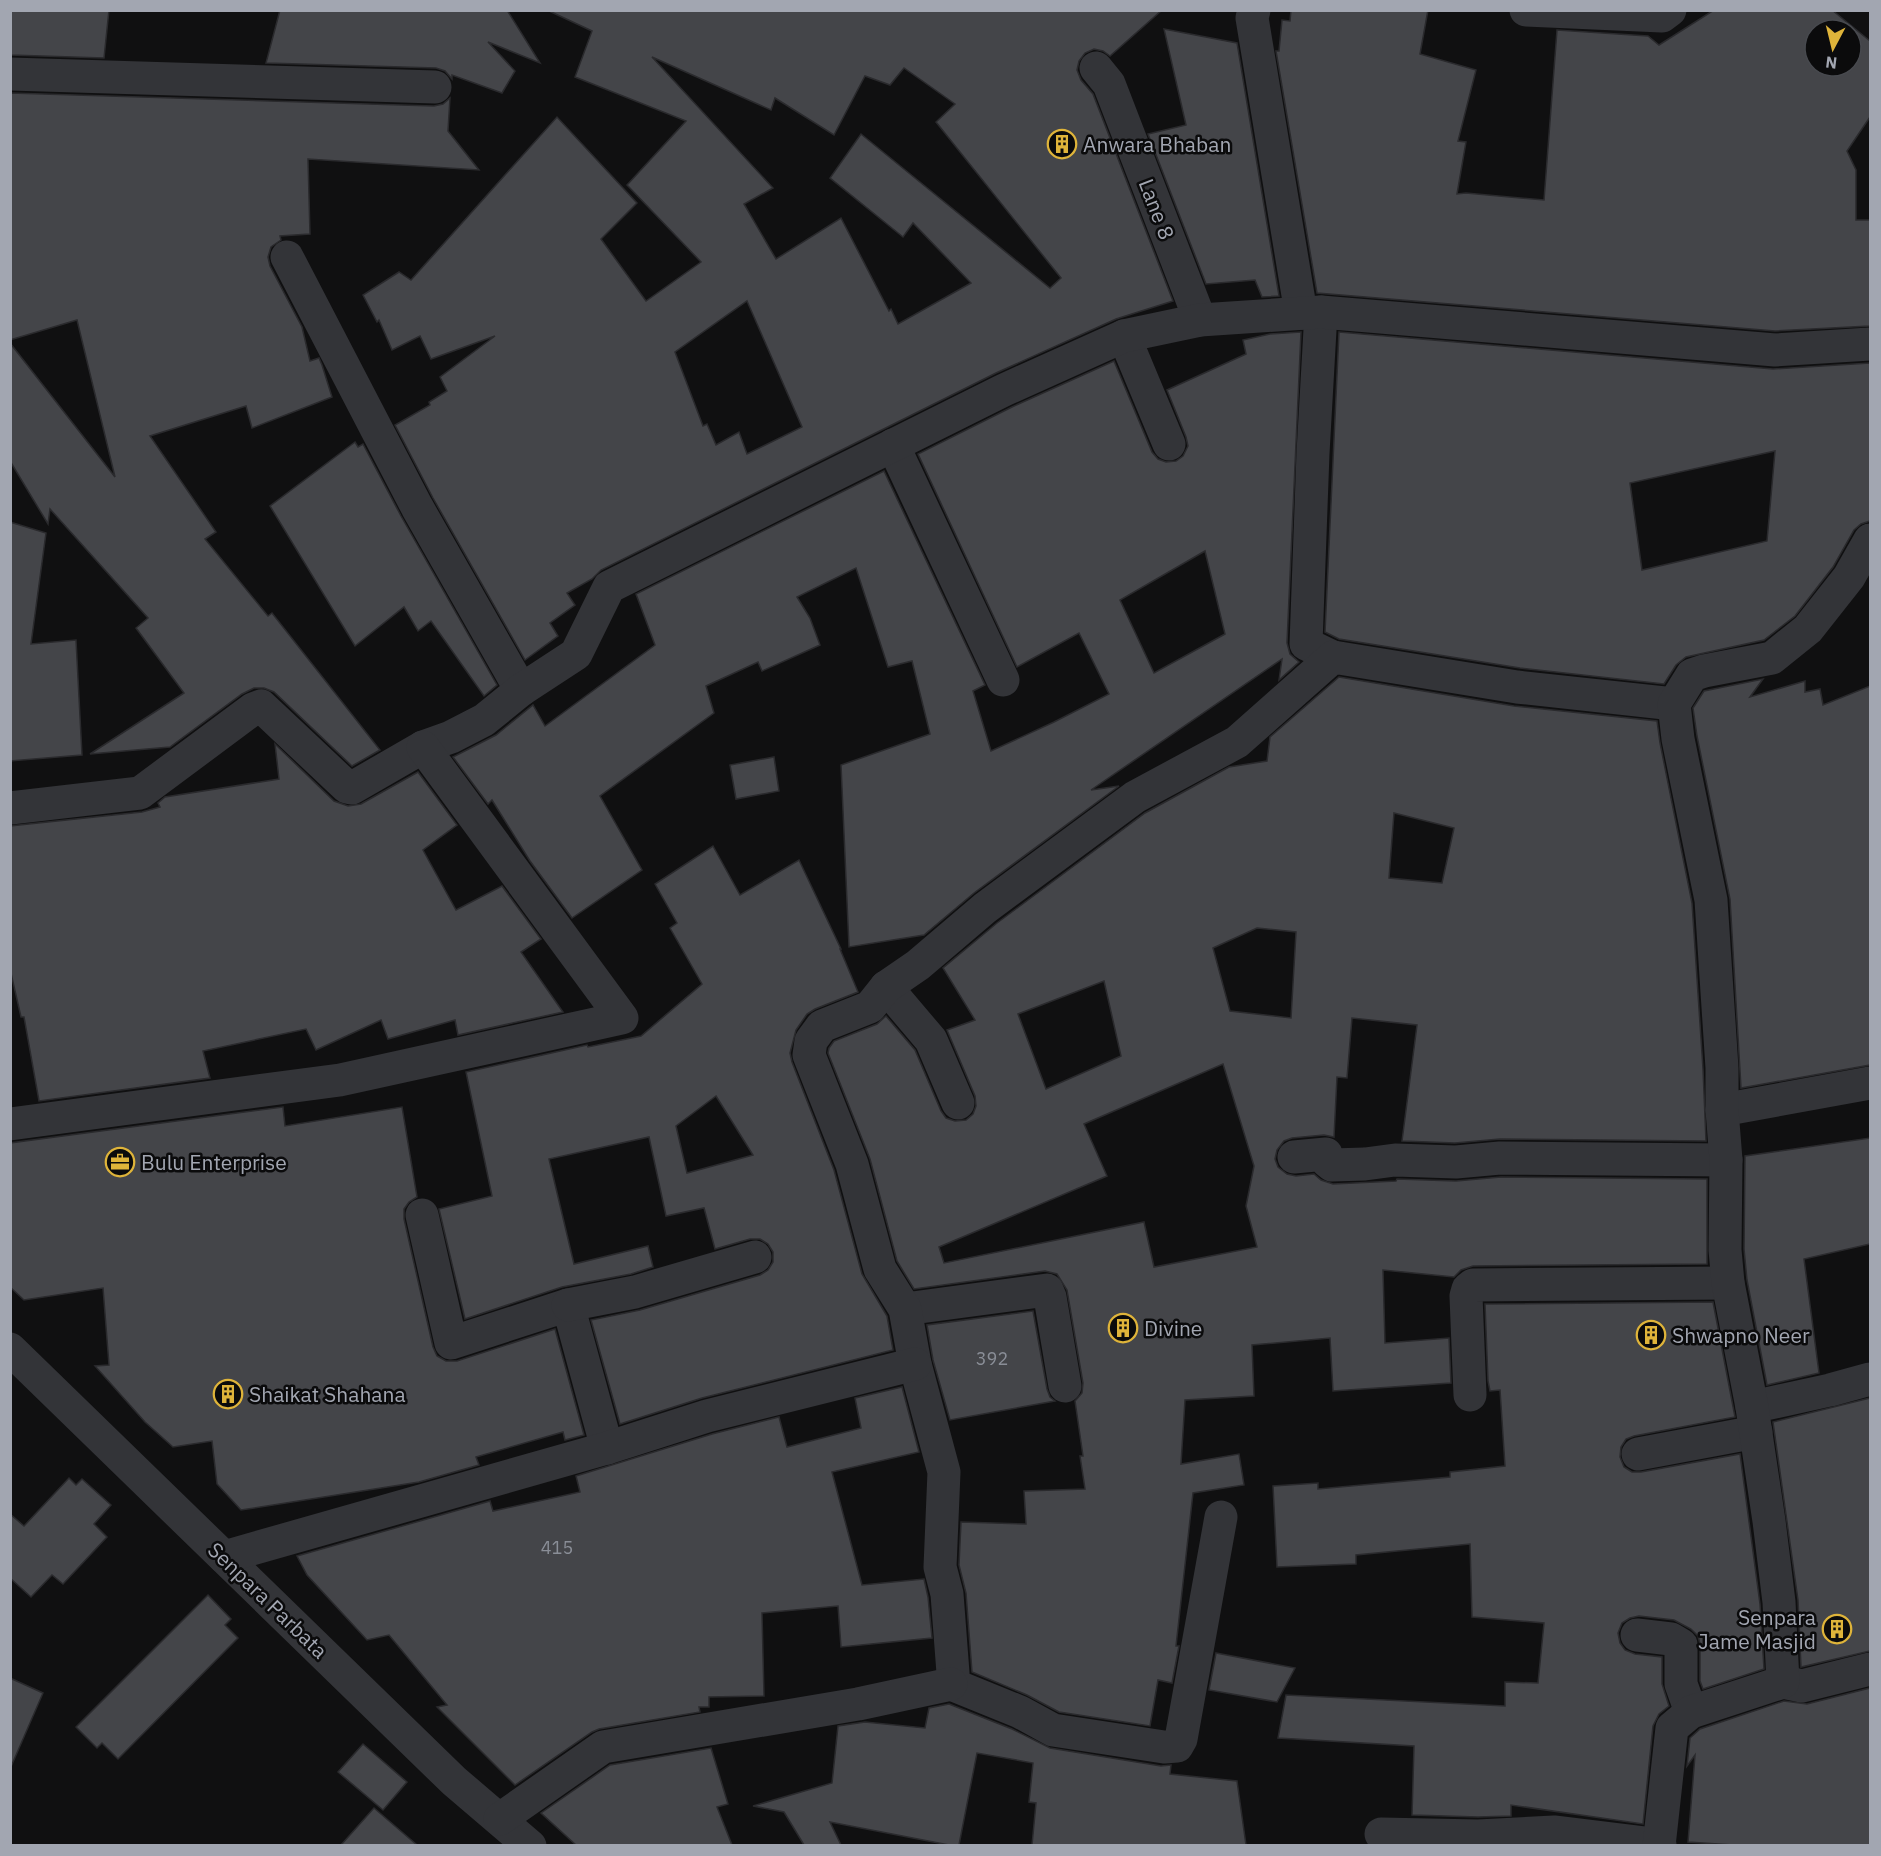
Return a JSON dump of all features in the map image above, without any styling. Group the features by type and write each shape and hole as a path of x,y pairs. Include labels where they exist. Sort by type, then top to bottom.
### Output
{"street":[{"path":"1254,10 1252,18 1311,313 1313,453 1306,644 1333,657 1517,687 1674,704"},
{"path":"1526,10 1662,15 1670,10"},
{"name":"Lane 8","path":"1096,68 1109,84 1200,320"},
{"path":"10,74 435,87"},
{"path":"287,257 417,507 521,690"},
{"path":"10,807 140,793 253,709 261,706 347,787 352,788 423,747 452,737 484,720 521,690 576,654 609,587 1004,390 1124,336 1200,320 1311,313 1775,350 1870,344"},
{"path":"1124,336 1169,444"},
{"path":"893,445 1003,680"},
{"path":"1783,1682 1779,1602 1754,1419 1728,1283 1725,1250 1726,1160 1722,1110 1722,1068 1711,900 1678,739 1674,704 1692,675 1772,658 1808,629 1849,578 1870,540"},
{"path":"951,1684 953,1673 947,1594 940,1567 944,1472 915,1364 905,1309 880,1269 852,1164 809,1055 811,1041 822,1026 870,1008 886,987 918,965 985,908 1135,797 1237,742 1333,657"},
{"path":"10,1124 340,1080 622,1018 423,747"},
{"path":"886,987 932,1040 958,1103"},
{"path":"1722,1110 1870,1083"},
{"path":"1294,1157 1326,1154 1327,1161 1332,1164 1500,1158 1726,1160"},
{"path":"422,1215 451,1343 568,1305 635,1292 755,1257"},
{"path":"1470,1395 1466,1296 1468,1289 1473,1285 1728,1283"},
{"path":"905,1309 1047,1290 1065,1386"},
{"path":"568,1305 608,1448"},
{"name":"Senpara Parbata","path":"10,1349 454,1781 530,1845"},
{"path":"224,1557 608,1448 706,1416 915,1364"},
{"path":"1638,1454 1754,1419 1830,1390 1870,1378"},
{"path":"500,1819 603,1747 858,1704 951,1684 1020,1712 1053,1730 1164,1747 1177,1746 1181,1739 1221,1517"},
{"path":"1637,1635 1671,1639 1681,1646 1681,1684 1691,1712"},
{"path":"1381,1834 1478,1836 1554,1832 1660,1845 1672,1728 1691,1712 1783,1682 1802,1686 1870,1669"}],"building":[{"path":"10,10 109,10 104,58 10,55"},
{"path":"280,10 507,10 540,63 488,42 515,71 502,93 452,75 452,79 445,71 436,68 266,63"},
{"path":"547,10 1162,10 1110,56 1094,49 1085,53 1079,61 1077,70 1081,80 1093,94 1173,301 1116,319 996,373 601,570 592,579 567,593 575,605 550,623 558,636 525,660 433,498 395,425 430,405 429,402 447,391 440,377 495,336 431,359 420,336 392,350 379,320 377,322 363,295 399,272 411,280 557,117 637,203 601,239 646,301 701,262 627,185 686,121 575,77 592,31","holes":["652,57 771,110 775,98 834,135 865,76 890,85 904,68 955,104 936,122 1061,278 1050,288 861,134 830,178 903,237 913,223 971,283 898,324 841,218 776,259 744,204 773,188","747,301 802,427 747,454 739,432 716,445 707,424 703,426 675,352"]},
{"path":"1291,10 1428,10 1420,54 1476,70 1458,141 1466,142 1457,194 1544,200 1557,30 1648,36 1659,45 1714,10 1832,10 1842,18 1803,18 1803,78 1863,78 1863,35 1870,41 1870,117 1847,151 1856,170 1856,220 1870,220 1870,326 1775,331 1317,293 1276,51 1279,51 1282,20 1290,21"},
{"path":"1164,29 1237,43 1279,296 1262,297 1255,280 1206,284 1148,134 1186,125"},
{"path":"10,93 434,106 443,104 450,98 448,131 479,170 308,159 310,234 280,236 281,240 271,247 268,257 270,266 302,327 310,361 319,358 332,397 252,428 246,406 150,436 216,532 205,539 268,616 272,613 380,750 352,766 274,692 264,688 254,688 242,694 170,747 90,754 184,693 136,628 148,618 50,509 48,524 10,461 10,343 115,477 77,320 10,340"},
{"path":"1301,332 1287,643 1290,654 1299,662 1279,680 1282,659 1091,790 1119,786 974,893 924,935 849,947 841,765 930,734 912,661 888,667 856,568 797,597 810,618 820,645 762,671 758,662 706,686 714,713 600,796 642,870 572,918 530,861 492,800 488,804 453,757 496,735 533,705 545,726 655,645 636,594 884,471 985,685 973,691 991,751 1109,694 1079,633 1017,667 918,454 1012,407 1114,361 1152,452 1158,459 1166,462 1176,461 1183,456 1188,446 1167,390 1246,354 1243,340 1270,334","holes":["1205,551 1225,634 1154,673 1120,600"]},
{"path":"1339,332 1773,369 1870,363 1870,521 1854,530 1833,567 1795,616 1764,640 1686,657 1676,665 1664,684 1520,668 1339,639 1325,632","holes":["1775,451 1767,541 1642,570 1630,483"]},
{"path":"355,442 358,447 363,444 497,685 484,696 431,621 418,631 404,607 355,646 270,506"},
{"path":"10,522 46,533 31,644 76,640 82,755 10,761"},
{"path":"1339,677 1514,706 1657,721 1692,903 1706,1141 1500,1139 1455,1143 1402,1141 1417,1025 1352,1018 1347,1078 1337,1077 1334,1137 1324,1135 1292,1138 1284,1141 1277,1150 1275,1159 1278,1167 1287,1174 1296,1176 1314,1174 1321,1180 1333,1184 1396,1181 1397,1179 1456,1181 1501,1177 1707,1179 1707,1264 1473,1266 1461,1270 1454,1277 1383,1270 1385,1343 1449,1338 1451,1383 1333,1391 1330,1338 1252,1345 1254,1396 1185,1400 1181,1464 1239,1454 1244,1485 1193,1493 1176,1646 1179,1646 1172,1683 1158,1680 1150,1726 1059,1712 1027,1695 972,1672 966,1593 959,1565 961,1522 1026,1524 1024,1491 1085,1489 1075,1401 1082,1393 1083,1383 1067,1290 1057,1274 1045,1271 914,1289 897,1261 870,1159 828,1053 829,1048 834,1041 877,1024 886,1016 915,1050 946,1118 955,1121 966,1120 973,1114 976,1106 975,1096 947,1030 975,1020 943,968 997,923 1145,813 1229,767 1267,761 1270,737","holes":["1394,813 1454,828 1442,883 1389,878","1257,928 1296,932 1291,1018 1230,1011 1213,948","1104,981 1121,1056 1046,1089 1018,1014","1223,1064 1254,1166 1246,1206 1257,1247 1154,1267 1144,1222 944,1263 939,1247 1107,1176 1084,1124"]},
{"path":"1763,679 1750,697 1805,681 1805,692 1820,689 1823,705 1870,686 1870,1065 1741,1088 1730,899 1693,708 1704,691"},
{"path":"275,744 334,801 348,806 361,804 418,772 457,825 423,850 456,910 502,886 541,939 521,952 563,1012 458,1035 455,1020 388,1039 381,1020 316,1050 306,1029 203,1051 210,1078 39,1101 24,1017 21,1017 10,969 10,826 142,812 160,807 158,803 165,797 279,779"},
{"path":"774,757 779,791 736,799 730,765"},
{"path":"713,846 740,895 799,860 841,949 858,992 807,1014 796,1030 790,1053 834,1170 862,1274 887,1316 893,1350 702,1398 620,1424 591,1320 640,1310 760,1275 768,1270 773,1262 773,1252 768,1244 760,1239 750,1239 715,1249 704,1208 666,1216 649,1137 549,1159 574,1264 648,1246 653,1267 631,1274 562,1287 465,1319 439,1209 492,1196 466,1072 587,1045 588,1047 641,1036 702,984 670,928 677,923 655,884","holes":["716,1096 753,1155 687,1173 676,1126"]},
{"path":"283,1107 285,1126 402,1107 417,1197 404,1209 404,1219 437,1356 446,1361 457,1361 555,1329 584,1435 565,1440 563,1432 476,1457 479,1465 419,1482 241,1510 217,1484 212,1441 173,1447 145,1422 95,1366 109,1365 103,1288 24,1300 10,1287 10,1143"},
{"path":"1870,1138 1870,1244 1804,1259 1819,1373 1767,1385 1747,1280 1744,1249 1745,1156"},
{"path":"1713,1302 1735,1417 1634,1436 1626,1439 1621,1447 1620,1457 1624,1467 1632,1472 1641,1472 1740,1454 1760,1604 1764,1669 1703,1689 1700,1681 1700,1644 1698,1636 1691,1629 1674,1620 1639,1616 1622,1623 1618,1633 1620,1643 1625,1650 1635,1654 1662,1657 1662,1684 1669,1706 1659,1714 1653,1726 1643,1824 1511,1805 1511,1816 1412,1815 1414,1746 1278,1738 1286,1695 1505,1706 1505,1682 1538,1683 1544,1623 1472,1617 1470,1544 1356,1555 1356,1564 1277,1567 1273,1486 1318,1483 1318,1489 1450,1477 1450,1472 1505,1466 1500,1390 1490,1391 1488,1381 1485,1304"},
{"path":"1033,1311 1047,1389 1050,1397 1055,1401 950,1420 933,1360 927,1325"},
{"path":"902,1387 919,1452 832,1472 862,1585 924,1579 932,1638 841,1647 838,1606 762,1613 764,1696 709,1697 709,1707 699,1707 700,1712 599,1729 515,1785 437,1707 447,1705 389,1635 367,1640 307,1575 297,1556 490,1501 493,1511 580,1492 576,1476 712,1434 779,1417 787,1447 861,1428 855,1398"},
{"path":"1870,1398 1870,1651 1801,1667 1798,1600 1773,1422"},
{"path":"69,1478 76,1485 82,1479 111,1505 94,1524 107,1537 63,1584 52,1575 31,1597 10,1578 10,1514 24,1526"},
{"path":"208,1595 231,1619 225,1625 238,1638 118,1759 102,1743 97,1748 76,1727"},
{"path":"1216,1653 1295,1668 1277,1702 1209,1690"},
{"path":"10,1678 43,1693 10,1769"},
{"path":"1870,1688 1870,1845 1733,1845 1688,1842 1695,1755 1687,1766 1690,1738 1700,1729 1784,1701 1807,1704"},
{"path":"949,1704 1012,1729 1050,1748 1161,1766 1171,1765 1170,1774 1237,1781 1246,1845 1032,1845 1036,1803 1029,1802 1033,1763 977,1753 959,1845 830,1822 841,1845 804,1845 784,1812 753,1806 832,1783 838,1726 865,1722 925,1728 929,1708"},
{"path":"363,1744 407,1782 383,1810 338,1772"},
{"path":"711,1748 728,1804 717,1807 732,1845 576,1845 541,1813 610,1765"},
{"path":"374,1808 417,1845 341,1845"}],"place":[{"name":"Anwara Bhaban","path":"1062,144"},
{"name":"Bulu Enterprise","path":"120,1162"},
{"name":"Divine","path":"1123,1328"},
{"name":"Shwapno Neer","path":"1651,1335"},
{"name":"Shaikat Shahana","path":"228,1394"},
{"name":"Senpara Jame Masjid","path":"1837,1629"}]}
